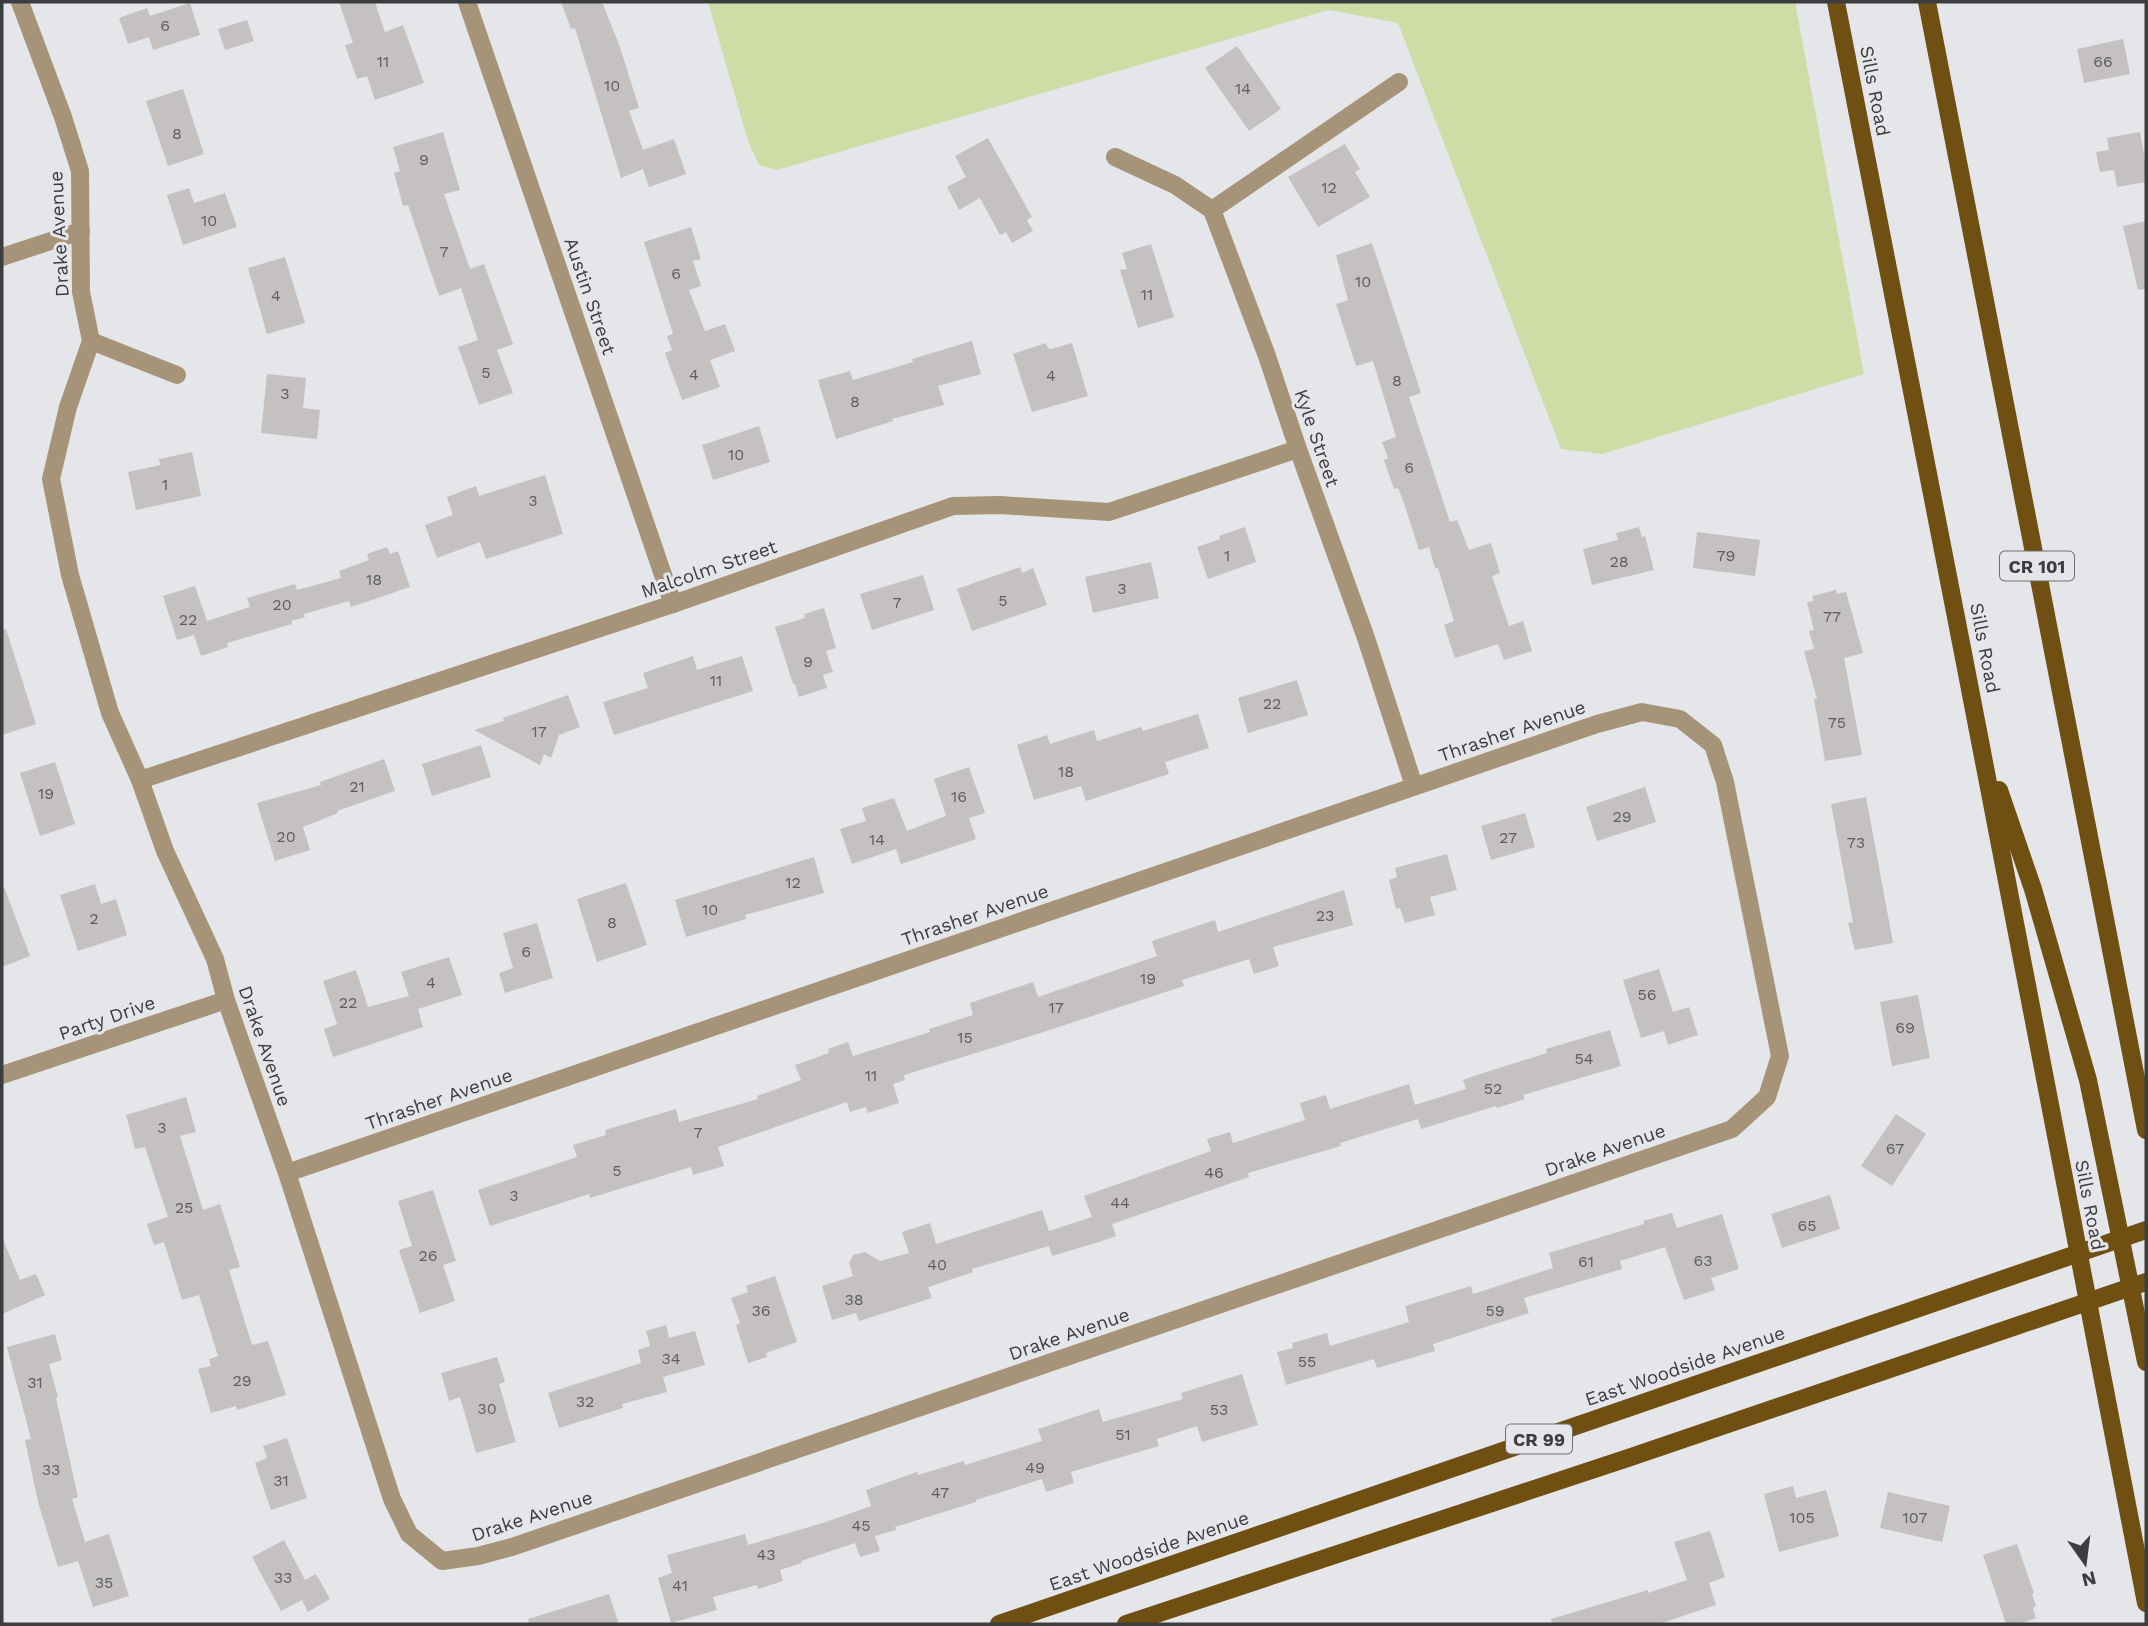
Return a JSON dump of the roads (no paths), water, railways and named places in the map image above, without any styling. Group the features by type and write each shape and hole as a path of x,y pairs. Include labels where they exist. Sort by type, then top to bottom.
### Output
{"main road":[{"name":"Sills Road","path":"1836,2 2146,1603"},
{"name":"CR 101","path":"1927,2 2146,1130"},
{"path":"1981,740 2033,889 2088,1080 2120,1239 2138,1284 2146,1362"},
{"name":"East Woodside Avenue","path":"999,1624 2146,1230"},
{"name":"CR 99","path":"1126,1624 1628,1458 2138,1284"}],"street":[{"name":"Drake Avenue","path":"20,2 63,117 80,172 81,292 91,341 68,408 51,479 70,575 110,713 140,780 165,851 215,959 226,1000 287,1173 392,1499 409,1534 442,1561 478,1556 512,1546 1732,1129 1767,1097 1780,1056 1724,782 1713,745 1680,719"},
{"name":"Austin Street","path":"467,2 673,604"},
{"path":"1115,157 1175,185 1212,210 1399,82"},
{"name":"Kyle Street","path":"1212,210 1267,356 1366,638 1414,786"},
{"path":"2,257 81,231"},
{"path":"91,341 177,375"},
{"name":"Malcolm Street","path":"140,780 673,604 953,506 1000,505 1109,512 1298,449"},
{"name":"Thrasher Avenue","path":"287,1173 1597,724 1642,712 1680,719"},
{"name":"Party Drive","path":"2,1075 226,1000"}]}
